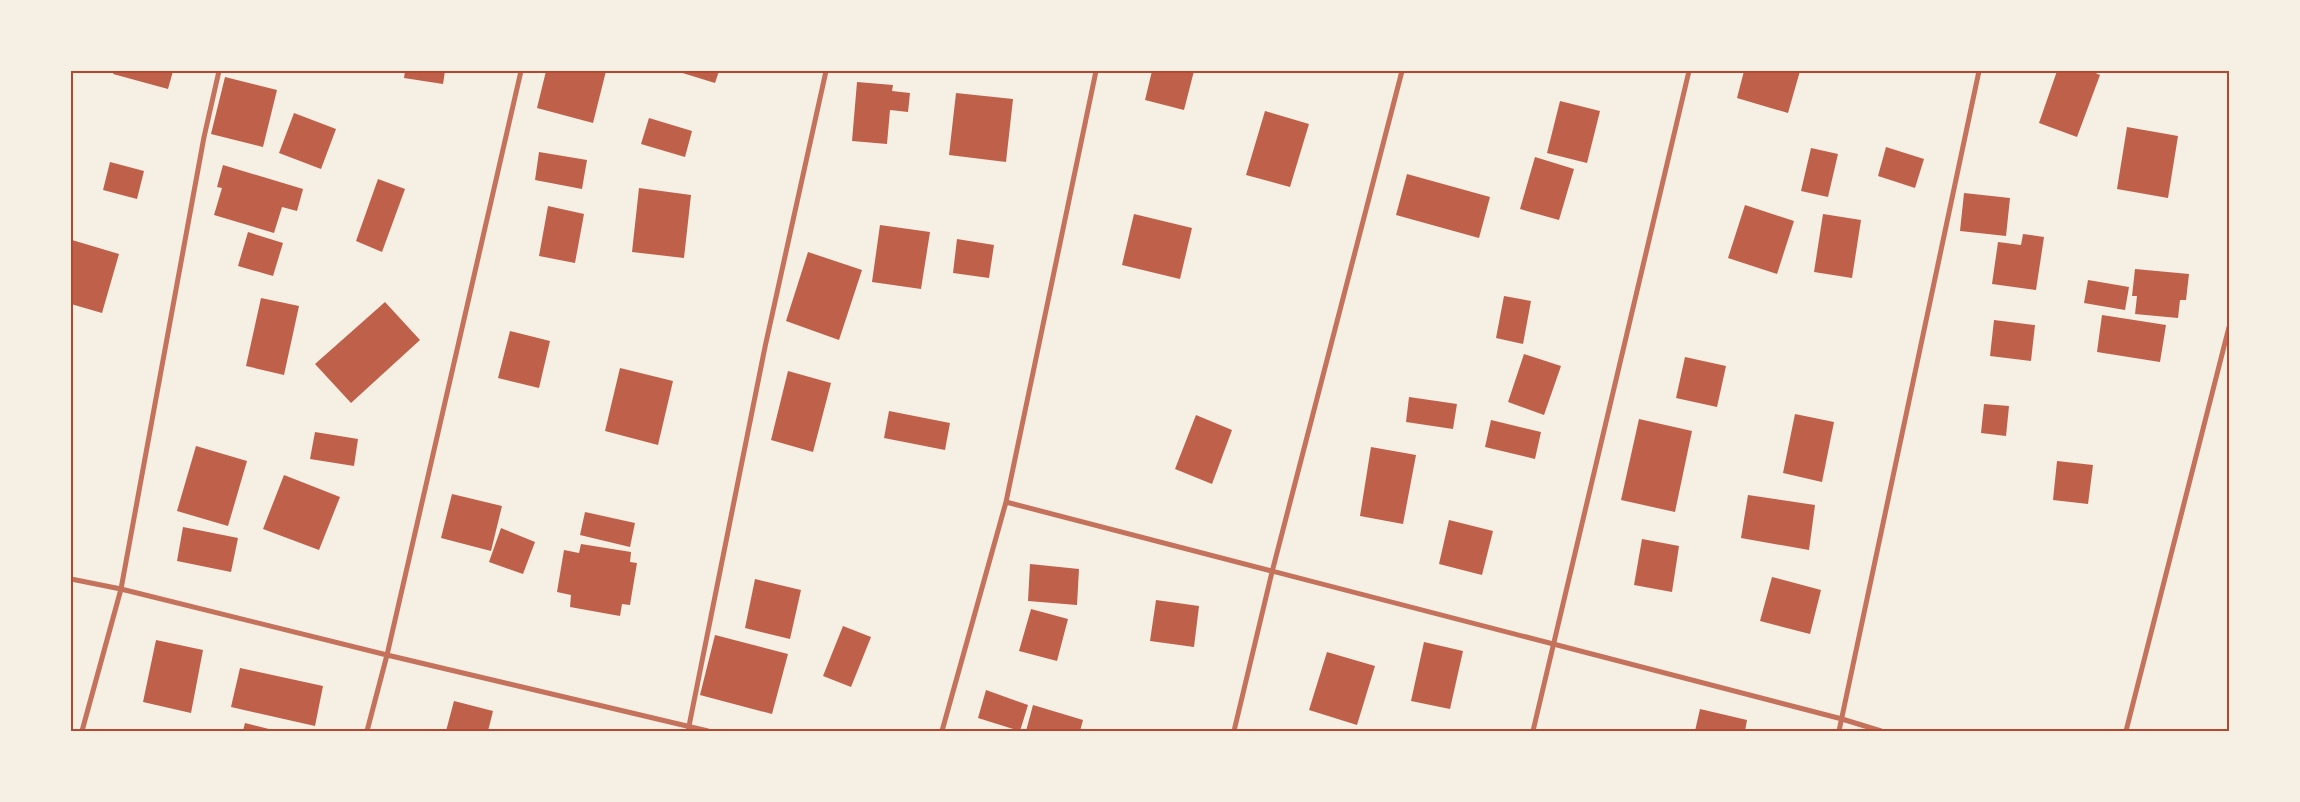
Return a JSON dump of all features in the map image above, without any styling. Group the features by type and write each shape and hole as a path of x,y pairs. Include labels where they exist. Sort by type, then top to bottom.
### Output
{"street":[{"path":"82,731 121,589 202,147 219,71"},
{"path":"367,731 387,655 522,71"},
{"path":"689,728 767,337 826,71"},
{"path":"942,731 1006,502 1096,71"},
{"path":"1234,731 1272,572 1402,71"},
{"path":"1533,731 1689,71"},
{"path":"1839,731 1980,71"},
{"path":"2126,731 2229,327"},
{"path":"1006,502 1842,719 1881,731"},
{"path":"71,579 121,589 387,655 708,731"}],"building":[{"path":"114,71 173,71 168,89 113,74"},
{"path":"405,71 445,71 443,84 404,78"},
{"path":"546,71 606,71 593,123 537,108"},
{"path":"676,71 719,71 715,83"},
{"path":"1152,71 1194,71 1184,110 1145,100"},
{"path":"1744,71 1800,71 1788,113 1737,98"},
{"path":"2057,71 2091,71 2100,75 2077,137 2039,123"},
{"path":"225,77 277,90 263,147 211,134"},
{"path":"857,82 893,85 892,91 910,93 908,112 890,110 887,144 852,141"},
{"path":"956,93 1013,99 1006,162 949,155"},
{"path":"1560,101 1600,111 1587,163 1547,153"},
{"path":"1265,111 1309,124 1290,187 1246,175"},
{"path":"294,113 336,129 321,169 279,153"},
{"path":"649,118 692,131 685,157 641,144"},
{"path":"2127,127 2178,136 2168,198 2117,189"},
{"path":"1886,147 1924,159 1915,188 1878,176"},
{"path":"1811,148 1838,154 1828,197 1801,191"},
{"path":"539,152 587,160 582,189 535,180"},
{"path":"1535,157 1574,169 1559,220 1520,209"},
{"path":"110,162 144,171 137,199 103,190"},
{"path":"223,165 303,189 297,211 282,207 274,233 214,215 222,188 217,187"},
{"path":"1407,174 1490,197 1479,238 1396,215"},
{"path":"378,179 405,189 382,252 356,241"},
{"path":"639,188 691,195 684,258 632,252"},
{"path":"1964,193 2010,198 2006,236 1960,231"},
{"path":"1745,205 1794,221 1777,274 1728,258"},
{"path":"548,206 584,214 575,263 539,256"},
{"path":"1134,214 1192,228 1180,279 1122,265"},
{"path":"1823,214 1861,220 1852,278 1814,272"},
{"path":"880,225 930,232 921,289 872,282"},
{"path":"248,232 283,243 273,276 238,266"},
{"path":"2023,234 2044,237 2036,290 1992,284 1998,242 2021,245"},
{"path":"957,239 994,245 989,278 953,273"},
{"path":"72,240 119,254 102,313 71,304"},
{"path":"808,252 862,270 839,340 786,321"},
{"path":"2135,269 2189,274 2186,300 2180,300 2178,318 2135,314 2137,296 2132,296"},
{"path":"2088,280 2129,287 2125,310 2084,303"},
{"path":"1504,296 1531,301 1523,344 1496,338"},
{"path":"261,298 299,306 284,375 246,366"},
{"path":"385,302 420,340 351,403 315,364"},
{"path":"2102,315 2166,325 2160,362 2097,352"},
{"path":"1994,320 2035,325 2031,361 1990,356"},
{"path":"510,331 550,341 539,388 498,378"},
{"path":"1524,354 1561,366 1544,415 1508,402"},
{"path":"1685,357 1726,366 1717,407 1676,398"},
{"path":"620,368 673,381 658,445 605,431"},
{"path":"788,371 831,383 813,452 771,440"},
{"path":"1409,397 1457,404 1453,429 1406,422"},
{"path":"1984,404 2009,406 2006,436 1981,433"},
{"path":"889,411 950,423 945,450 884,438"},
{"path":"1795,414 1834,422 1822,482 1783,473"},
{"path":"1196,415 1232,430 1212,484 1175,469"},
{"path":"1639,419 1692,431 1675,512 1621,500"},
{"path":"1491,420 1541,432 1535,459 1485,447"},
{"path":"315,432 358,439 354,466 310,459"},
{"path":"196,446 247,461 228,526 177,511"},
{"path":"1371,447 1416,455 1403,524 1360,516"},
{"path":"2057,461 2093,465 2088,504 2053,500"},
{"path":"284,475 340,497 319,550 263,529"},
{"path":"452,494 502,506 491,551 441,538"},
{"path":"1748,495 1815,505 1809,550 1741,538"},
{"path":"585,512 635,523 630,547 580,535"},
{"path":"1449,520 1493,531 1482,575 1439,564"},
{"path":"183,527 238,538 231,572 177,561"},
{"path":"501,528 535,542 523,574 489,562"},
{"path":"1642,539 1679,546 1672,592 1634,585"},
{"path":"581,544 631,552 630,562 637,563 630,605 622,604 620,616 570,607 571,595 557,592 564,550 579,553"},
{"path":"1030,564 1079,569 1077,605 1028,601"},
{"path":"1772,577 1821,590 1810,634 1760,621"},
{"path":"755,579 801,590 790,639 745,628"},
{"path":"1156,600 1199,606 1194,647 1150,641"},
{"path":"1031,609 1068,619 1057,661 1019,651"},
{"path":"843,626 871,637 851,687 823,676"},
{"path":"715,635 788,654 772,714 700,695"},
{"path":"156,640 203,650 191,713 143,702"},
{"path":"1424,642 1463,651 1450,709 1411,701"},
{"path":"1327,652 1375,666 1357,725 1309,710"},
{"path":"240,668 323,686 315,726 231,707"},
{"path":"986,690 1028,705 1020,731 978,718"},
{"path":"454,701 493,711 488,731 446,731"},
{"path":"1033,705 1083,720 1080,731 1026,731"},
{"path":"1700,709 1747,720 1745,731 1695,731"},
{"path":"245,723 273,730 273,731 243,731"}]}
